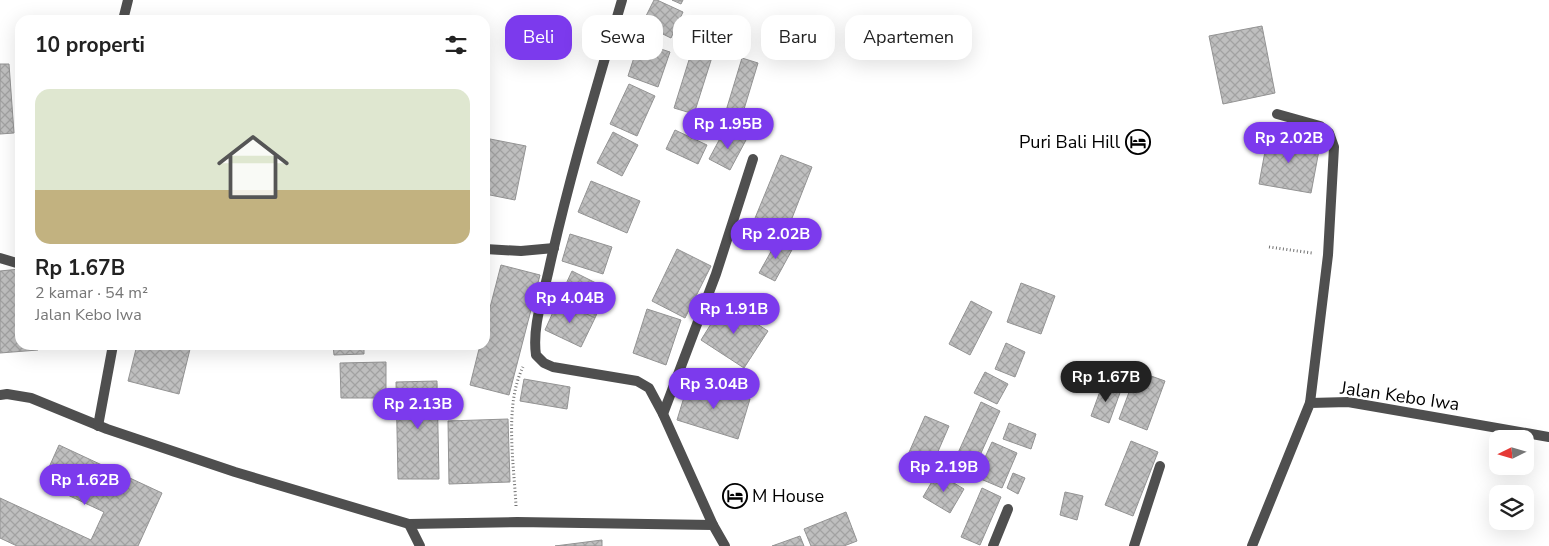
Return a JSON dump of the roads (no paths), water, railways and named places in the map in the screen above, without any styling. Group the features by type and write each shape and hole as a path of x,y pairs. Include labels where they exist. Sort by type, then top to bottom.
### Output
{"street":[{"path":"124,15 128,0"},
{"path":"622,0 576,159 554,248 535,334 536,355 553,367 638,381 649,388 663,414 712,525 725,546"},
{"path":"1252,546 1310,403 1328,255 1334,147 1330,133 1320,126 1277,114"},
{"path":"663,414 716,274 753,159"},
{"path":"490,249 521,251 554,248"},
{"path":"0,258 15,262"},
{"path":"98,426 111,350"},
{"path":"0,395 31,398 98,426 235,472 409,524 517,522 712,525"},
{"name":"Jalan Kebo Iwa","path":"1310,403 1348,402 1549,437"},
{"path":"1134,546 1160,466"},
{"path":"993,546 1008,509"},
{"path":"409,524 420,546"}],"place":[{"name":"Puri Bali Hill","path":"1138,142"},
{"name":"M House","path":"735,496"}]}
